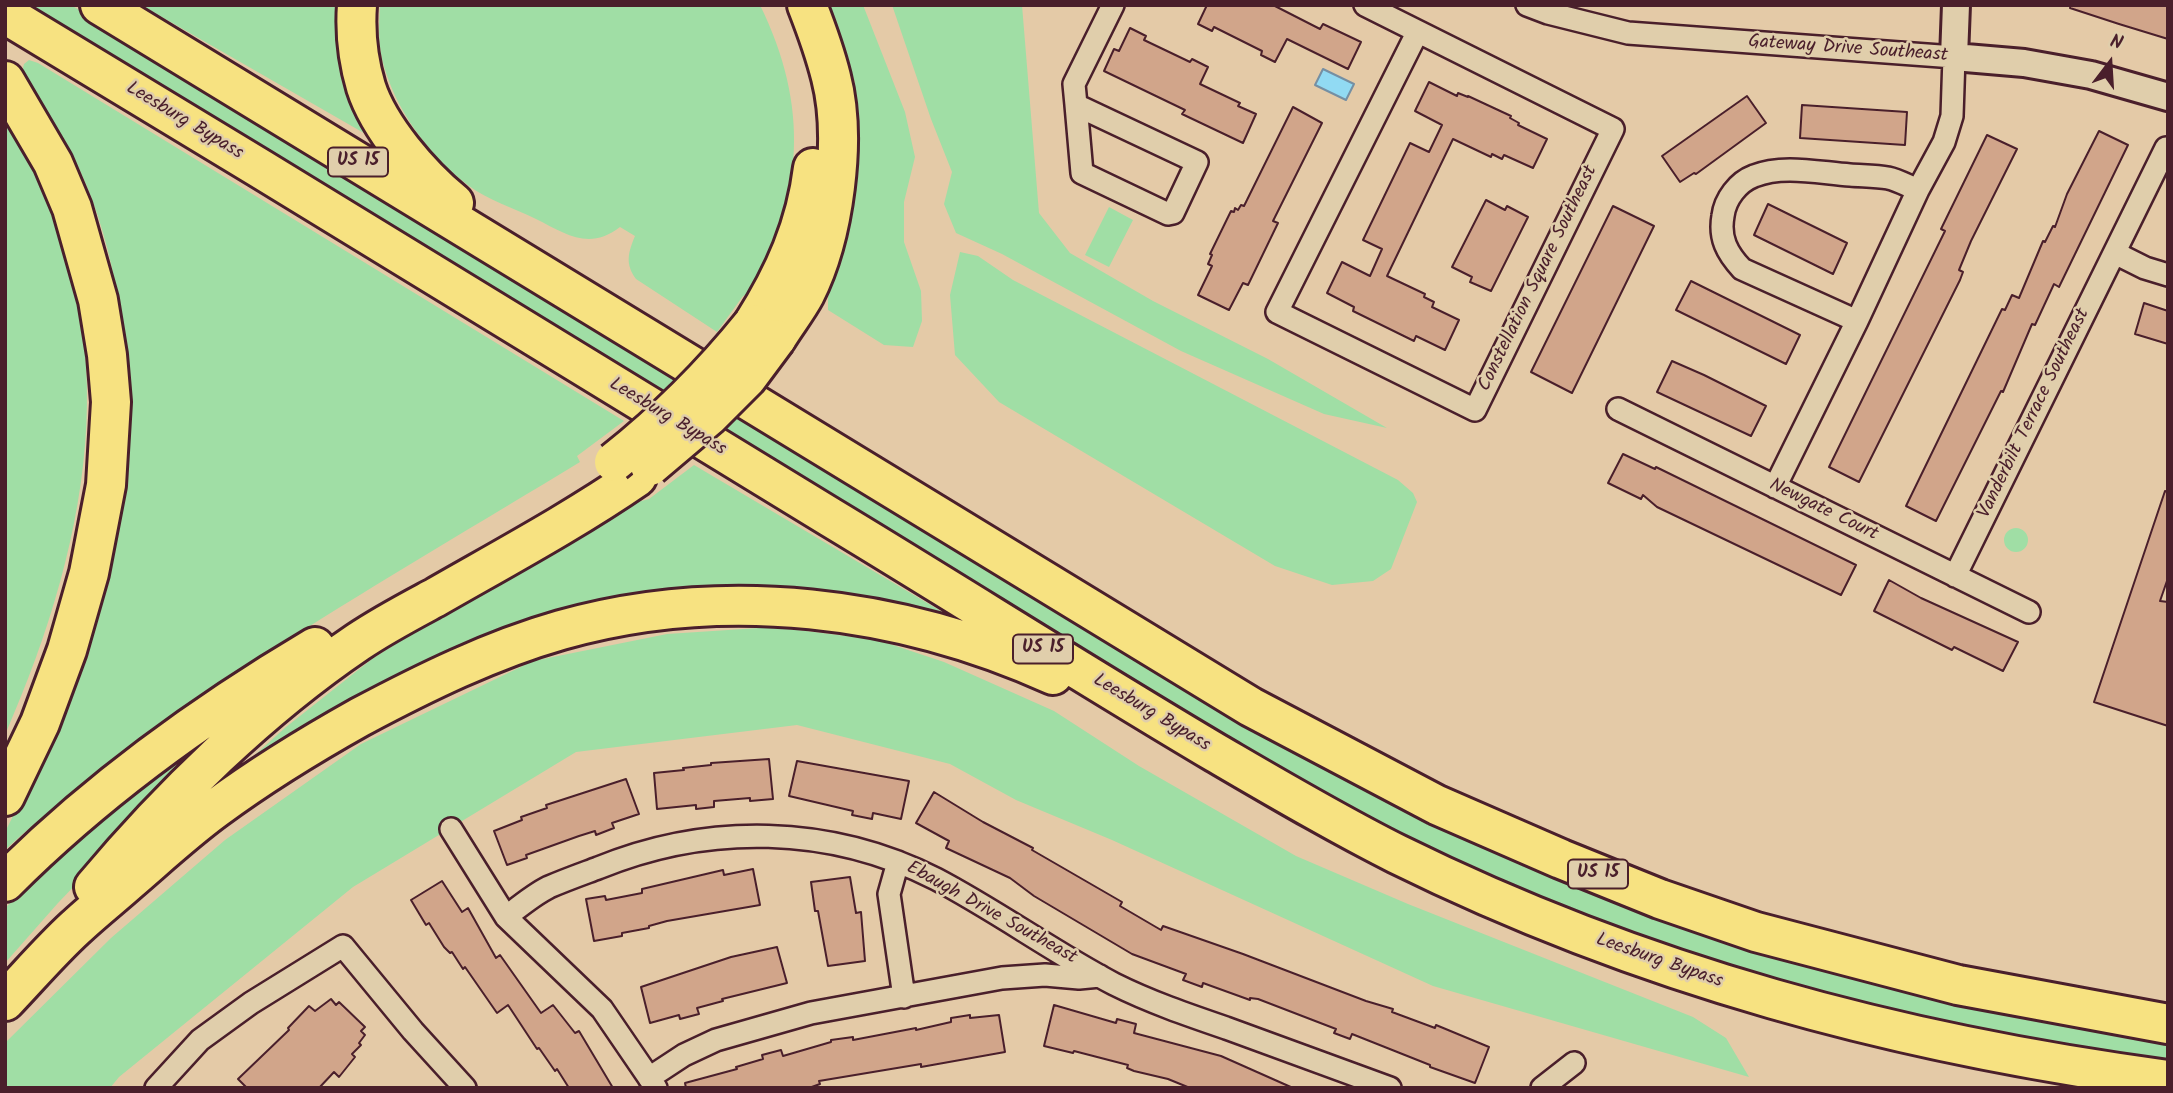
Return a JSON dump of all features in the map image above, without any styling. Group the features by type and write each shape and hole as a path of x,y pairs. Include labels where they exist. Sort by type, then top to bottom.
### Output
{"highway":[{"name":"US 15","path":"100,5 1251,707 1437,805 1660,899 1756,932 1958,985 2168,1024"},
{"path":"357,5 357,41 366,88 380,116 405,153 450,200 499,240 615,319"},
{"path":"764,331 772,293 795,244 813,170 813,104 808,72 786,5"},
{"path":"5,994 145,826 300,683 360,640 599,503 626,469 647,436 730,352 764,331 804,296 816,270 828,229 834,191 836,118 832,79 807,5"},
{"name":"Leesburg Bypass","path":"5,14 1187,736 1322,815 1400,855 1618,950 1763,997 1840,1019 2046,1062 2168,1080"},
{"path":"5,81 53,163 72,208 98,300 111,402 106,485 89,573 67,650 49,699 5,796"},
{"path":"5,882 91,801 244,689 502,536 626,469"},
{"path":"5,1001 75,928 213,810 264,775 331,733 472,662 527,641 595,621 653,611 735,606 806,608 887,621 944,636 1040,669 1187,736"}],"street":[{"path":"1076,104 1197,162 1173,212 1168,215 1082,173 1074,84 1114,5"},
{"name":"Gateway Drive Southeast","path":"1527,5 1580,22 1628,33 2024,63 2091,75 2168,97"},
{"path":"1775,487 1918,190 1944,142 1952,116 1956,5"},
{"name":"Constellation Square Southeast","path":"1379,9 1417,33 1613,129 1475,410 1277,312 1417,33"},
{"name":"Vanderbilt Terrace Southeast","path":"1955,576 2166,148"},
{"path":"1857,321 1742,269 1731,257 1724,243 1721,226 1729,197 1741,184 1755,175 1783,170 1888,178 1918,190"},
{"path":"2115,253 2145,268 2168,275"},
{"name":"Newgate Court","path":"1618,409 2029,612"},
{"path":"452,829 506,917 602,1009 652,1083 684,1055 742,1032 811,1013 1002,978 1045,975 1079,978 1100,976"},
{"name":"Ebaugh Drive Southeast","path":"506,917 548,888 638,853 682,842 723,837 777,836 820,841 898,862 936,880 1100,976 1154,1002 1390,1088"},
{"path":"898,862 889,894 904,997"},
{"path":"156,1088 200,1040 251,1003 343,946 413,1031 465,1088"},
{"path":"1542,1088 1574,1063"}],"green space":[{"path":"9,5 71,5 372,187 1446,825 2168,1035 2168,1069 1841,1003 1630,938 1335,808"},
{"path":"141,5 345,5 376,140"},
{"path":"380,5 760,5 776,43 787,80 793,116 794,151 790,187 781,222 749,294 743,296 717,332 636,279 630,268 629,258 635,236 620,227 598,238 578,238 493,200 454,174 415,129 395,95 382,59"},
{"path":"830,5 863,5 905,112 915,157 904,202 904,242 921,291 922,321 913,347 884,345 828,310 828,289 855,177 855,83"},
{"path":"892,5 1022,5 1039,213 1070,253 1153,301 1268,359 1387,428 1324,414 1181,351 1002,254 956,233 944,204 952,172"},
{"path":"29,60 38,63 624,421 577,456 580,462 357,597 211,691 71,794 5,850 5,832 29,784 128,414 120,314 107,248 98,216 72,154 22,72 24,64"},
{"path":"5,121 46,195 72,271 85,348 86,426 78,504 60,582 36,659 5,735"},
{"path":"1109,207 1133,220 1109,267 1085,255"},
{"path":"960,252 978,256 1013,280 1398,480 1413,493 1417,502 1391,569 1373,581 1332,585 1275,566 999,402 955,355 950,295"},
{"path":"694,465 973,630 647,598 227,780 286,727 372,659 462,602 630,504 649,499"},
{"path":"2011,528 2021,528 2028,535 2028,545 2021,552 2011,552 2004,545 2004,535"},
{"path":"774,627 878,640 944,662 1054,711 1139,766 1296,856 1408,904 1693,1017 1726,1038 1749,1077 1433,986 1112,840 1016,800 950,764 797,725 576,752 353,887 119,1077 110,1088 5,1088 5,1043 111,938 225,840 361,744 533,661 667,634"},
{"path":"285,686 144,813 5,963 5,908 159,771"}],"water":[{"path":"1323,69 1354,84 1346,100 1315,85"}],"building":[{"path":"1207,5 1273,5 1320,29 1323,24 1361,42 1348,69 1287,39 1275,62 1261,55 1262,51 1214,27 1212,31 1198,24"},
{"path":"2071,5 2168,5 2168,39 2070,8"},
{"path":"1130,28 1146,36 1144,40 1190,62 1192,59 1208,67 1200,84 1240,103 1238,106 1256,114 1243,143 1182,114 1185,110 1104,71 1114,49 1119,51"},
{"path":"1429,82 1457,96 1458,93 1468,96 1511,116 1518,125 1547,139 1533,168 1504,155 1502,159 1492,154 1491,157 1453,139 1387,276 1425,294 1424,297 1434,302 1432,307 1459,320 1445,350 1416,336 1414,341 1353,311 1354,307 1327,293 1342,262 1370,276 1382,249 1363,240 1410,143 1429,152 1442,125 1415,111"},
{"path":"1747,96 1766,123 1696,174 1680,182 1662,156"},
{"path":"1802,105 1907,112 1905,145 1800,138"},
{"path":"1293,107 1322,123 1273,221 1278,223 1248,285 1243,283 1229,310 1198,295 1212,266 1208,264 1212,255 1210,254 1231,211 1244,206"},
{"path":"2099,131 2128,145 2059,287 2054,284 2035,325 2032,324 2003,392 2001,391 1936,521 1906,506 2002,309 2005,310 2012,295 2019,298 2043,241 2045,242 2053,226 2055,227 2067,194"},
{"path":"1987,135 2017,149 1971,241 1959,270 1963,272 1960,280 1859,482 1829,467 1945,231 1941,229"},
{"path":"1486,200 1505,210 1507,206 1528,217 1491,291 1470,282 1472,277 1452,267"},
{"path":"1768,204 1847,243 1833,274 1754,235"},
{"path":"1613,206 1654,226 1572,393 1531,372"},
{"path":"1691,281 1800,335 1786,364 1676,310"},
{"path":"2144,303 2168,311 2168,344 2135,334"},
{"path":"1672,361 1766,406 1751,436 1657,392"},
{"path":"1623,454 1655,469 1656,467 1856,565 1841,595 1657,507 1643,495 1641,499 1608,483"},
{"path":"2165,491 2168,492 2168,578 2160,601 2168,602 2168,726 2094,702"},
{"path":"1889,580 1921,598 2018,642 2003,671 1954,647 1952,650 1874,611"},
{"path":"769,759 773,799 714,801 714,807 696,809 696,805 657,809 654,773 684,770 683,768 711,763"},
{"path":"797,761 909,781 901,819 873,813 872,819 852,815 853,811 789,796"},
{"path":"626,779 639,814 612,823 614,828 596,835 595,831 579,836 526,855 527,858 507,865 494,831 547,808 546,805"},
{"path":"934,792 1122,902 1120,906 1161,930 1163,926 1243,954 1489,1047 1475,1083 1352,1034 1350,1039 1334,1033 1336,1029 1258,999 1250,1000 1203,983 1202,987 1183,980 1186,974 1132,954 1034,896 1010,878 946,848 949,841 916,823"},
{"path":"753,869 760,905 667,921 649,928 622,933 622,936 594,941 586,899 605,896 606,900 642,893 642,889 723,870 724,875"},
{"path":"850,877 856,913 861,912 865,961 828,966 811,882"},
{"path":"442,881 462,912 468,908 496,958 500,955 541,1013 553,1005 575,1033 579,1031 613,1088 569,1088 557,1069 555,1071 539,1048 537,1049 508,1005 497,1013 465,967 463,969 452,952 444,947 429,923 426,925 411,900"},
{"path":"777,947 787,983 722,999 723,1001 697,1008 699,1014 680,1019 679,1015 650,1023 641,987 731,957"},
{"path":"331,999 336,1005 339,1002 365,1027 361,1031 365,1035 359,1043 361,1045 352,1054 355,1057 339,1077 334,1072 319,1088 247,1088 238,1079 289,1030 309,1006 315,1011"},
{"path":"1054,1005 1116,1023 1117,1019 1136,1024 1134,1033 1221,1056 1293,1088 1190,1088 1168,1079 1134,1071 1127,1068 1128,1065 1044,1046"},
{"path":"970,1015 970,1018 999,1015 1005,1052 819,1081 820,1084 809,1088 686,1088 685,1083 737,1069 736,1067 763,1059 762,1055 781,1050 783,1056 831,1040 853,1037 853,1040 916,1030 951,1022 951,1018"}]}
